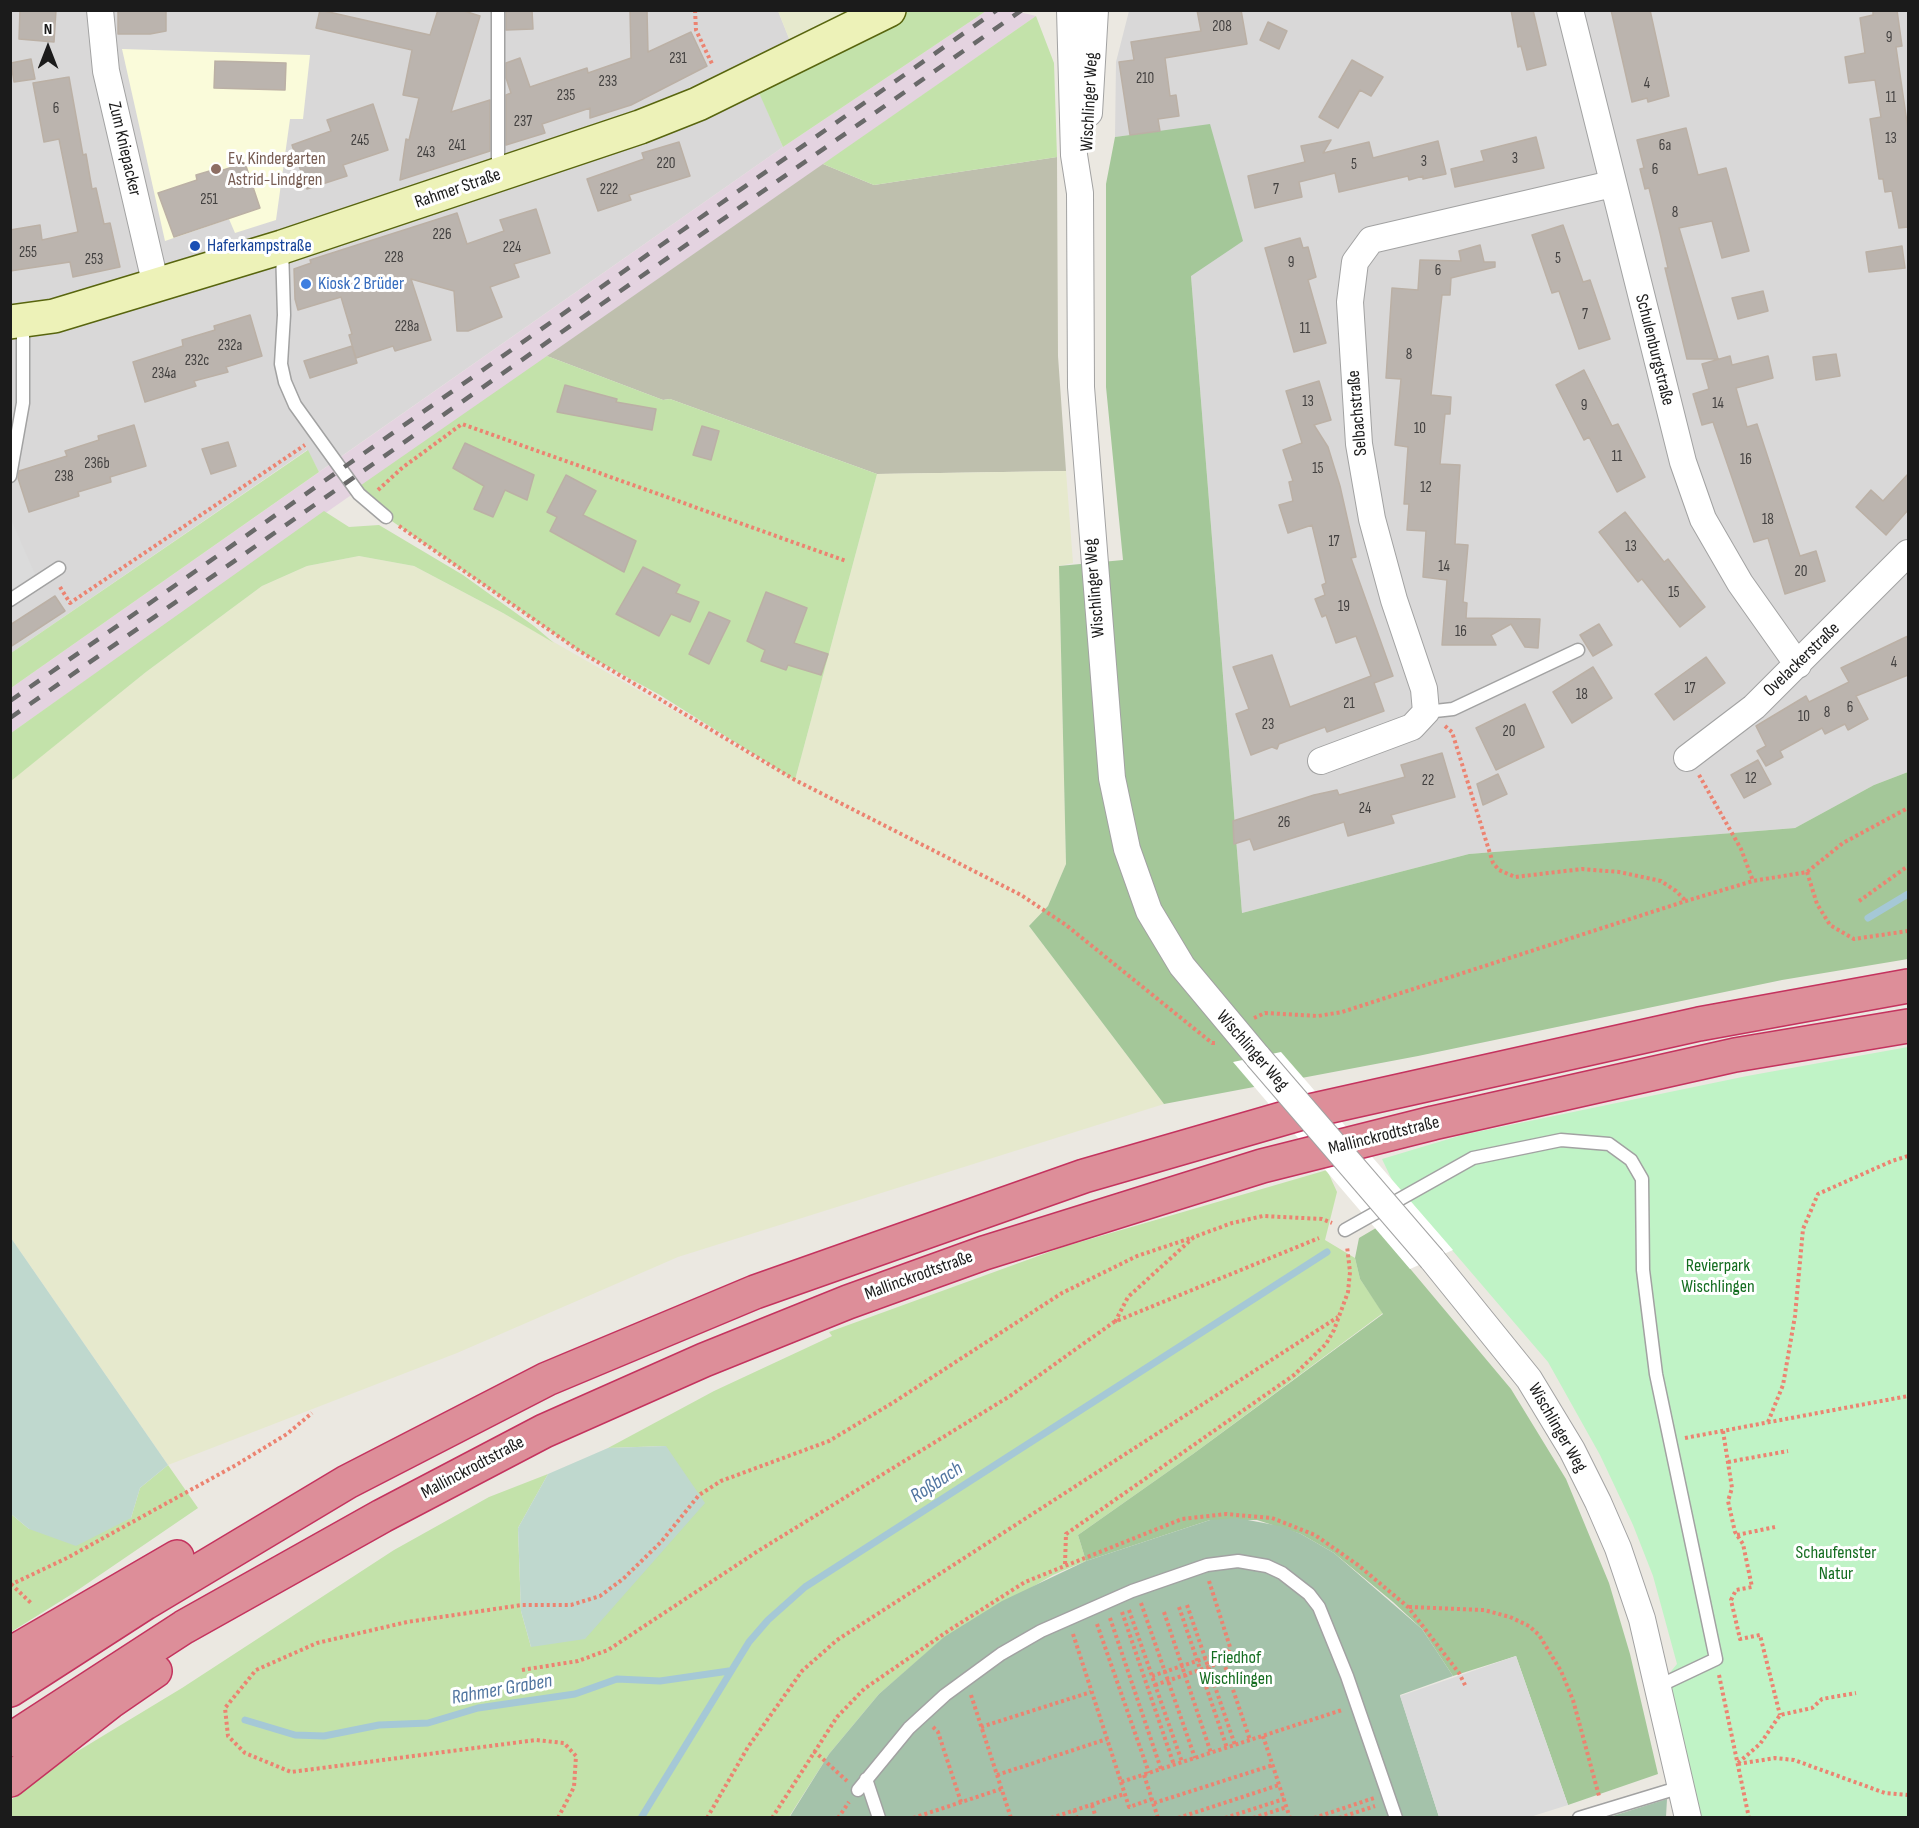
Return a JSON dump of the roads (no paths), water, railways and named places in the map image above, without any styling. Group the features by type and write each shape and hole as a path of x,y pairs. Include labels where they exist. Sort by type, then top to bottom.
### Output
{"highway":[{"path":"10,1689 145,1603 347,1482 547,1379 744,1296 1084,1176 1251,1127 1387,1092 1699,1024 1908,986"},
{"name":"Mallinckrodtstraße","path":"10,1740 184,1627 382,1516 544,1431 704,1360 848,1302 1085,1219 1262,1166 1433,1123 1735,1055 1908,1026"},
{"path":"10,1654 264,1506 347,1482"},
{"path":"10,1780 110,1702 382,1516"}],"main road":[{"name":"Rahmer Straße","path":"17,321 54,316 282,247 640,127 698,104 889,10"}],"street":[{"name":"Zum Kniepacker","path":"100,10 106,71 156,286"},
{"name":"Wischlinger Weg","path":"1070,10 1074,155 1080,193 1081,387 1112,778 1127,849 1149,910 1182,966 1432,1260 1529,1379 1572,1450 1618,1548 1642,1619 1688,1818"},
{"name":"Wischlinger Weg","path":"1080,193 1088,156 1095,10"},
{"name":"Schulenburgstraße","path":"1570,10 1683,462 1703,519 1740,583 1798,665"},
{"name":"Selbachstraße","path":"1426,712 1424,689 1394,600 1372,519 1359,444 1350,302 1355,262 1371,240 1612,184"},
{"name":"Ovelackerstraße","path":"1687,758 1754,707 1908,553"},
{"path":"1321,761 1412,727 1426,712"}],"lane":[{"path":"498,10 498,176"},
{"path":"282,247 284,315 281,364 295,405 366,501 386,517"},
{"path":"10,476 23,404 17,321"},
{"path":"10,600 59,568"},
{"path":"1426,712 1453,709 1578,650"},
{"path":"1345,1230 1473,1158 1561,1140 1609,1144 1631,1160 1642,1179 1644,1281 1656,1374 1716,1659 1659,1686"},
{"path":"858,1790 891,1748 923,1716 966,1679 1001,1654 1067,1619 1136,1589 1204,1565 1238,1561 1267,1566 1282,1573 1309,1594 1325,1618 1396,1818"},
{"path":"866,1779 879,1818"},
{"path":"1579,1818 1681,1786"}],"waterway":[{"name":"Roßbach","path":"1868,918 1908,894"},
{"name":"Roßbach","path":"641,1818 749,1642 768,1620 805,1587 1327,1252"},
{"name":"Rahmer Graben","path":"245,1720 295,1735 324,1736 379,1725 428,1723 478,1708 575,1694 617,1679 660,1681 729,1671"}],"railway":[{"path":"10,701 997,10"},
{"path":"10,718 1022,10"}],"place":[{"name":"Ev. Kindergarten Astrid-Lindgren","path":"216,169"},
{"name":"Haferkampstraße","path":"195,246"},
{"name":"Kiosk 2 Brüder","path":"306,284"}],"park label":[{"name":"Revierpark Wischlingen","path":"1718,1276"},
{"name":"Schaufenster Natur","path":"1836,1563"},
{"name":"Friedhof Wischlingen","path":"1236,1668"}]}
